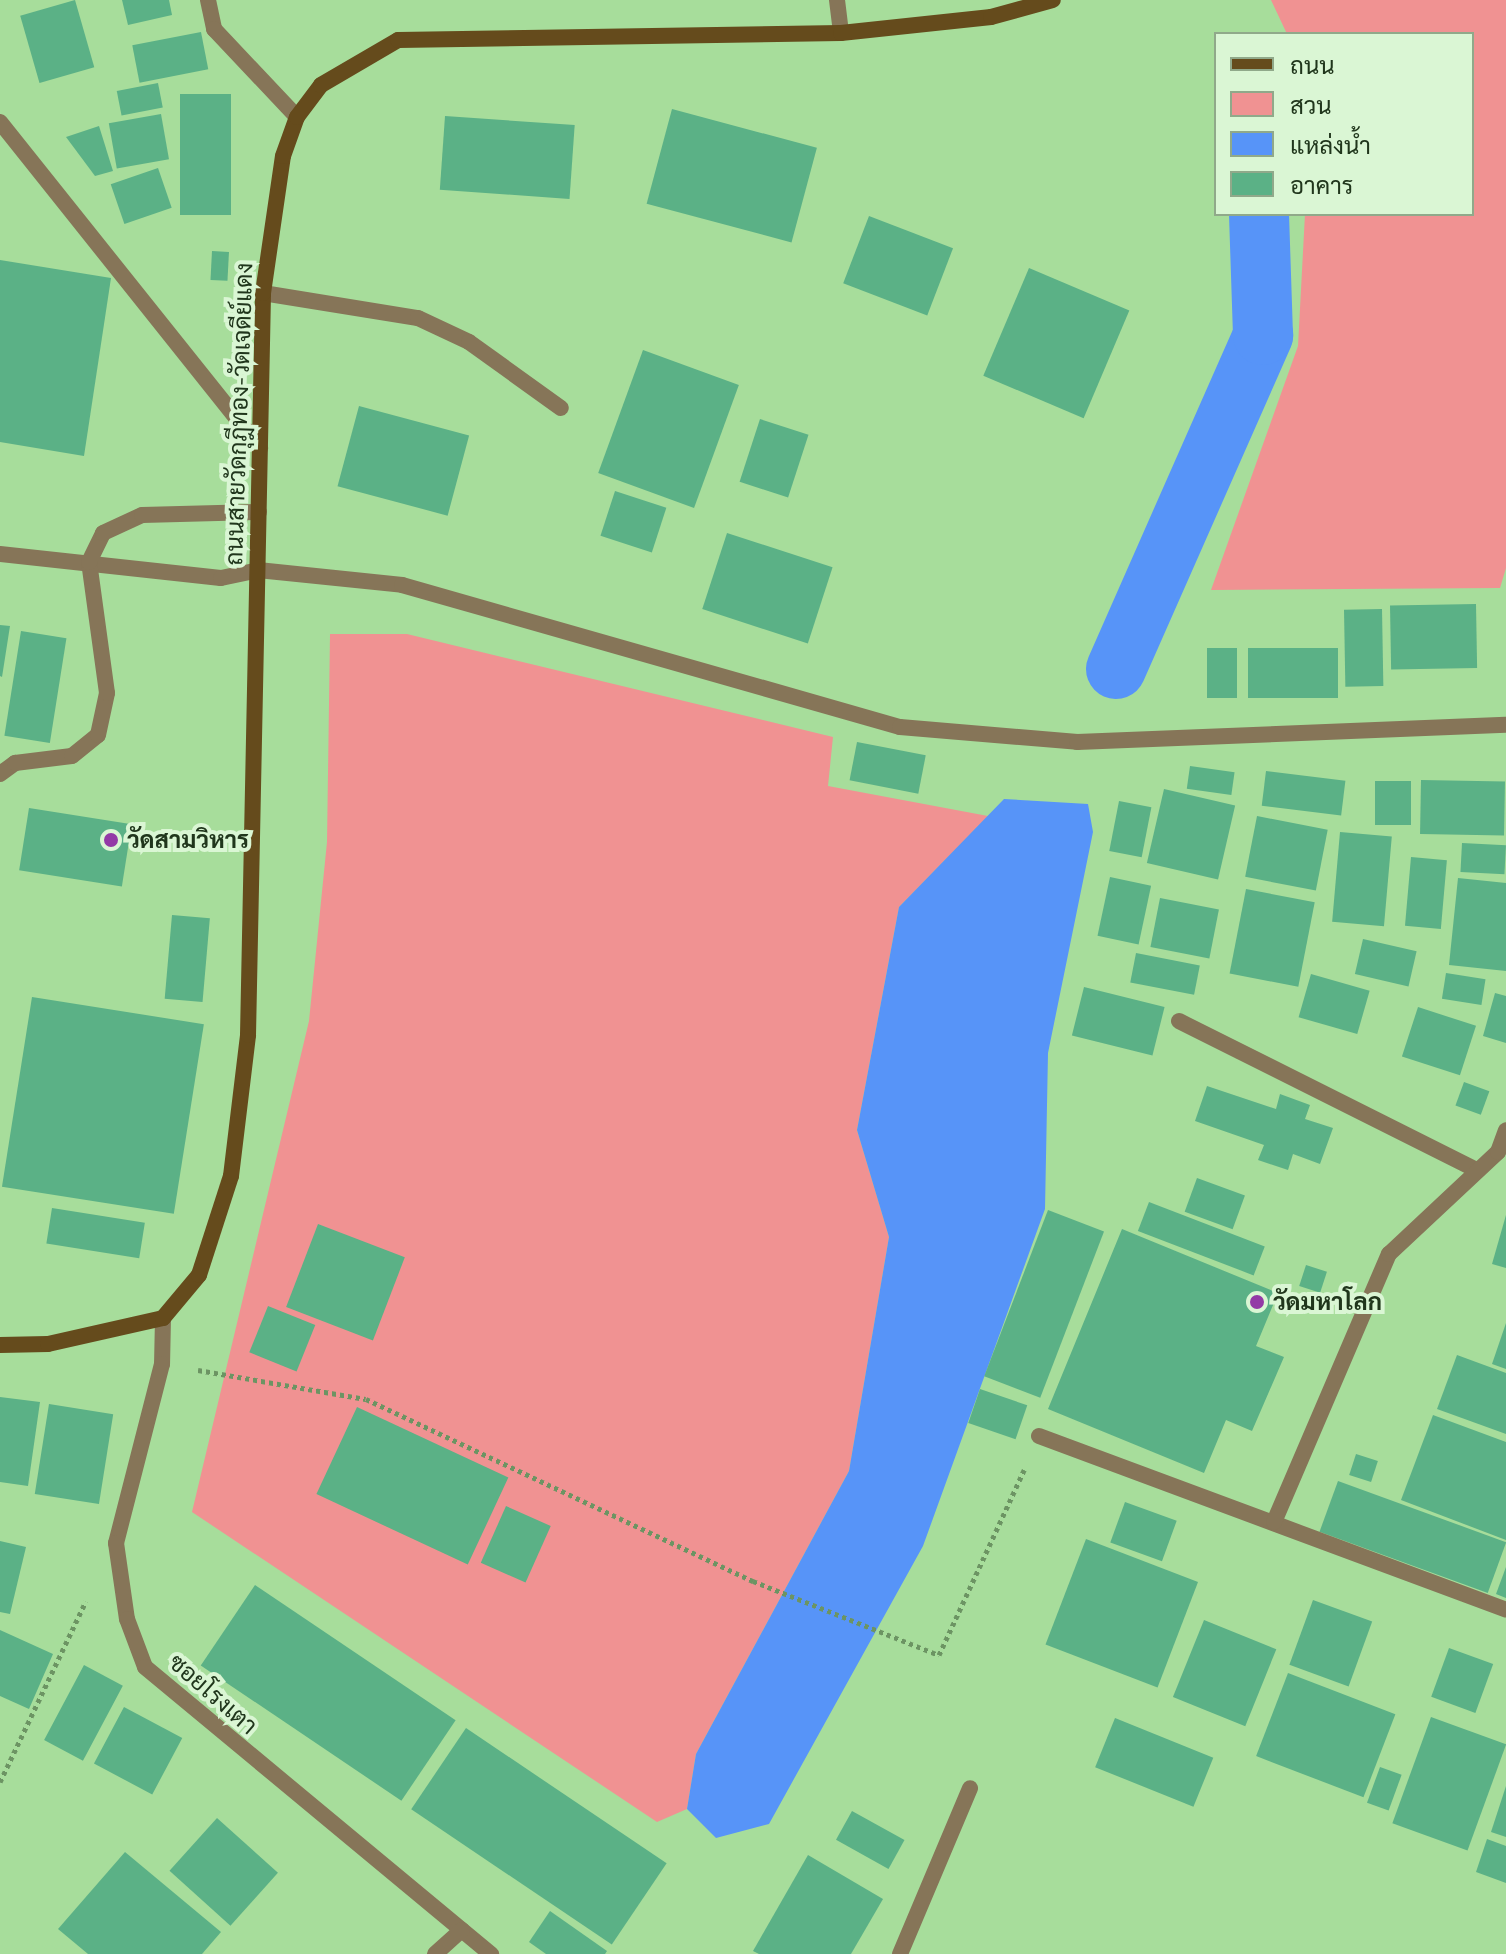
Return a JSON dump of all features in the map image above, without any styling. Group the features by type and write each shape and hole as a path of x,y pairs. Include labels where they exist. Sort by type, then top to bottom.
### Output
{"main road":[{"name":"ถนนสายวัดกุฎีทอง-วัดเจดีย์แดง","path":"163,1318 199,1275 233,1160 248,1035 263,293 275,194 297,117 321,85 398,40 841,33 991,17 1053,0"},
{"path":"0,1345 48,1344 163,1318"}],"street":[{"path":"208,0 214,29 297,117"},
{"path":"837,0 841,33"},
{"path":"0,122 260,448"},
{"path":"263,293 418,318 469,342 561,408"},
{"path":"0,774 15,763 72,756 98,735 107,693 89,562 103,533 142,515 259,512"},
{"path":"0,554 221,578 258,570 402,585 900,727 1077,742 1506,725"},
{"path":"1179,1021 1477,1170"},
{"path":"1274,1522 1389,1254 1498,1152 1506,1130"},
{"name":"ซอยโรงเตา","path":"163,1318 162,1364 116,1543 127,1619 145,1667 491,1954"},
{"path":"1039,1436 1274,1522 1314,1544 1506,1610"},
{"path":"900,1954 970,1788"},
{"path":"435,1954 462,1930"}],"path":[{"path":"162,1364 366,1399 753,1581 939,1655 1039,1436"},
{"path":"0,1782 116,1543"}],"green space":[{"path":"1271,0 1506,0 1506,568 1500,588 1211,590 1298,346 1305,216 1474,216 1474,32 1286,32"},
{"path":"330,634 407,634 833,737 828,786 988,816 899,907 857,1130 889,1237 849,1471 696,1754 687,1809 657,1822 192,1512 309,1021 327,842"}],"water":[{"path":"1004,799 1088,804 1093,832 1048,1053 1045,1209 923,1546 769,1824 716,1838 687,1809 696,1754 849,1471 889,1237 857,1130 899,907"}],"building":[{"path":"75,0 94,67 40,83 20,16"},
{"path":"122,0 169,0 172,15 128,25"},
{"path":"201,32 208,69 140,83 132,45"},
{"path":"158,83 163,108 122,116 117,91"},
{"path":"180,94 231,94 231,215 180,215"},
{"path":"672,109 817,148 792,242 647,204"},
{"path":"161,114 169,159 117,169 109,123"},
{"path":"445,116 575,125 570,199 440,190"},
{"path":"99,126 113,171 95,176 66,137"},
{"path":"158,168 172,208 124,224 111,184"},
{"path":"869,216 953,248 927,315 843,283"},
{"path":"212,251 229,252 227,281 210,280"},
{"path":"0,260 111,278 84,456 0,442"},
{"path":"1029,268 1129,311 1084,418 983,376"},
{"path":"643,350 739,385 694,508 598,473"},
{"path":"359,406 469,436 448,516 338,486"},
{"path":"760,419 809,435 788,498 740,482"},
{"path":"615,491 666,508 652,552 600,536"},
{"path":"727,533 833,567 808,643 702,609"},
{"path":"1476,604 1477,668 1391,669 1390,606"},
{"path":"1382,609 1383,686 1345,687 1344,610"},
{"path":"0,625 10,626 2,677 0,676"},
{"path":"21,631 66,638 50,743 4,736"},
{"path":"1207,648 1237,648 1237,698 1207,698"},
{"path":"1248,648 1338,648 1338,698 1248,698"},
{"path":"857,742 926,755 918,794 850,780"},
{"path":"1190,766 1235,772 1231,795 1187,789"},
{"path":"1266,771 1345,781 1341,815 1262,806"},
{"path":"1421,780 1505,781 1504,835 1420,834"},
{"path":"1375,781 1411,781 1411,825 1375,825"},
{"path":"1164,789 1235,805 1218,879 1147,863"},
{"path":"1119,801 1151,807 1142,857 1109,851"},
{"path":"29,808 132,824 122,886 19,870"},
{"path":"1257,816 1328,830 1316,891 1245,877"},
{"path":"1340,832 1392,837 1384,926 1332,922"},
{"path":"1462,843 1506,845 1504,874 1460,872"},
{"path":"1411,857 1447,860 1441,929 1405,926"},
{"path":"1110,877 1151,886 1139,944 1098,936"},
{"path":"1458,878 1506,883 1506,971 1449,965"},
{"path":"1246,889 1315,902 1298,987 1230,973"},
{"path":"1160,898 1219,909 1209,959 1150,947"},
{"path":"172,915 210,918 203,1002 165,999"},
{"path":"1363,939 1417,951 1408,986 1355,974"},
{"path":"1136,953 1200,965 1194,995 1130,982"},
{"path":"1446,973 1486,979 1481,1005 1442,999"},
{"path":"1311,974 1370,991 1357,1034 1299,1017"},
{"path":"1084,987 1165,1007 1152,1056 1072,1036"},
{"path":"1495,993 1506,996 1506,1043 1483,1036"},
{"path":"32,997 204,1024 174,1214 2,1187"},
{"path":"1418,1007 1476,1026 1460,1075 1402,1056"},
{"path":"1464,1082 1489,1091 1481,1115 1455,1105"},
{"path":"1207,1086 1276,1109 1280,1094 1310,1105 1305,1119 1333,1128 1320,1164 1293,1154 1288,1170 1258,1160 1264,1145 1195,1121"},
{"path":"1197,1178 1245,1195 1233,1229 1185,1212"},
{"path":"1149,1202 1265,1246 1254,1275 1138,1231"},
{"path":"52,1208 145,1223 139,1258 46,1244"},
{"path":"1048,1210 1104,1232 1040,1398 984,1376"},
{"path":"1506,1215 1506,1268 1492,1264"},
{"path":"318,1224 405,1257 373,1340 286,1307"},
{"path":"1122,1229 1278,1293 1256,1346 1284,1357 1252,1431 1226,1420 1204,1473 1048,1409"},
{"path":"1306,1265 1327,1272 1320,1293 1299,1286"},
{"path":"268,1306 315,1325 297,1371 249,1352"},
{"path":"1506,1323 1506,1369 1492,1364"},
{"path":"1457,1355 1506,1373 1506,1434 1437,1409"},
{"path":"980,1389 1027,1405 1016,1439 968,1423"},
{"path":"0,1397 40,1402 28,1486 0,1482"},
{"path":"49,1404 113,1414 99,1504 35,1494"},
{"path":"357,1407 508,1478 468,1565 316,1494"},
{"path":"1433,1415 1506,1442 1506,1540 1401,1500"},
{"path":"1356,1454 1378,1461 1371,1482 1349,1475"},
{"path":"1338,1481 1506,1542 1488,1593 1320,1532"},
{"path":"1125,1502 1177,1521 1162,1561 1110,1542"},
{"path":"506,1506 551,1526 526,1583 481,1563"},
{"path":"1086,1539 1198,1582 1158,1687 1046,1644"},
{"path":"0,1541 26,1547 10,1614 0,1612"},
{"path":"1506,1567 1506,1598 1496,1594"},
{"path":"255,1585 456,1720 401,1801 201,1665"},
{"path":"1313,1600 1372,1622 1349,1686 1289,1665"},
{"path":"1204,1620 1276,1649 1245,1726 1173,1697"},
{"path":"0,1630 53,1654 29,1709 0,1696"},
{"path":"1449,1648 1493,1664 1475,1713 1431,1697"},
{"path":"84,1665 123,1686 83,1761 44,1740"},
{"path":"1288,1673 1395,1714 1363,1797 1256,1756"},
{"path":"124,1707 182,1738 152,1794 94,1764"},
{"path":"1431,1717 1506,1744 1468,1851 1392,1823"},
{"path":"1115,1718 1213,1758 1193,1807 1095,1767"},
{"path":"466,1728 667,1863 612,1945 411,1809"},
{"path":"1380,1767 1402,1775 1389,1811 1367,1803"},
{"path":"1506,1786 1506,1837 1491,1832"},
{"path":"852,1811 904,1840 888,1869 836,1840"},
{"path":"217,1818 278,1873 230,1926 169,1871"},
{"path":"1487,1839 1506,1846 1506,1883 1476,1872"},
{"path":"125,1852 221,1932 202,1954 88,1954 58,1929"},
{"path":"808,1855 883,1899 851,1954 759,1954 753,1951"},
{"path":"550,1911 607,1951 605,1954 546,1954 529,1942"}],"waterway":[{"path":"1116,669 1263,335 1259,216"}],"place":[{"name":"วัดสามวิหาร","path":"111,840"},
{"name":"วัดมหาโลก","path":"1257,1302"}]}
